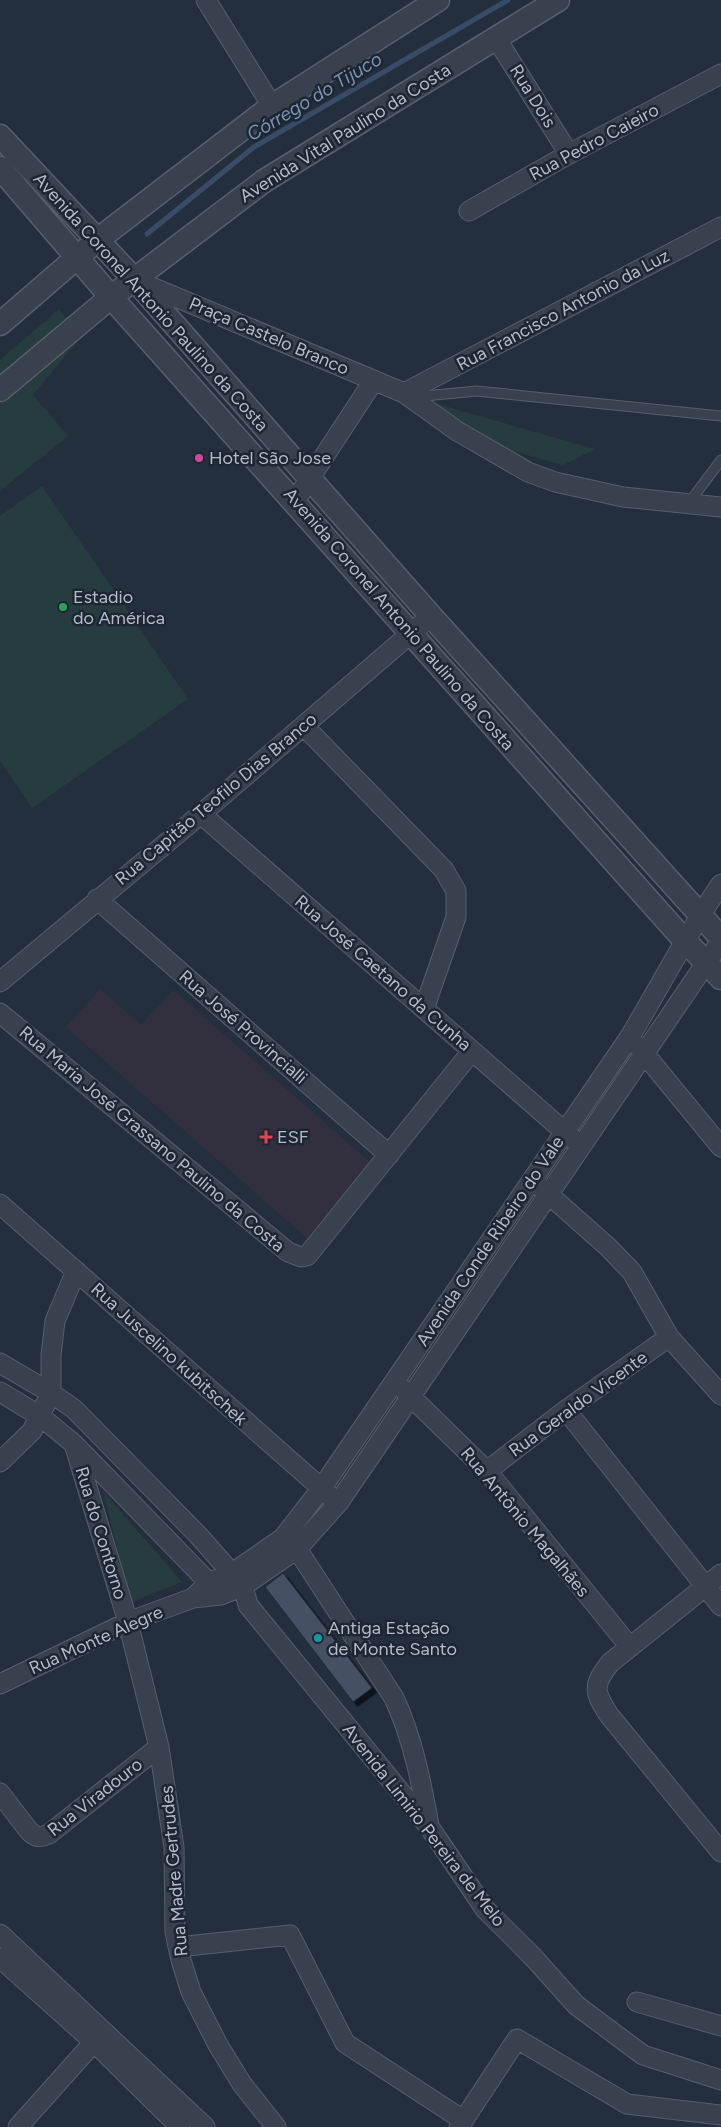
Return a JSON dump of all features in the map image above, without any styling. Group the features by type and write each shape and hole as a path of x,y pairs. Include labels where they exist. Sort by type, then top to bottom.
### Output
{"street":[{"path":"206,0 272,106"},
{"path":"0,324 96,241 272,106 438,0"},
{"name":"Avenida Vital Paulino da Costa","path":"0,390 111,297 288,164 558,0"},
{"name":"Rua Dois","path":"496,38 569,154"},
{"name":"Rua Pedro Caieiro","path":"469,211 569,154 721,74"},
{"name":"Avenida Coronel Antonio Paulino da Costa","path":"0,136 96,241 134,279 721,939"},
{"name":"Avenida Coronel Antonio Paulino da Costa","path":"0,168 111,297 295,501 685,941 714,970"},
{"name":"Rua Francisco Antonio da Luz","path":"407,395 721,227"},
{"name":"Praça Castelo Branco","path":"134,279 407,395 457,431 528,472 555,482 623,497 721,507"},
{"path":"295,501 374,380"},
{"path":"210,408 231,389"},
{"name":"Rua Capitão Teofilo Dias Branco","path":"0,982 97,899 202,814 432,616"},
{"path":"304,726 444,870 456,891 456,917 424,1009"},
{"name":"Rua José Caetano da Cunha","path":"202,814 580,1145"},
{"name":"Avenida Conde Ribeiro do Vale","path":"290,1544 321,1490 394,1381 629,1038 700,915 721,884"},
{"name":"Rua José Provincialli","path":"97,899 389,1155"},
{"name":"Avenida Conde Ribeiro do Vale","path":"237,1580 290,1544 339,1502 645,1052 714,970 721,939"},
{"name":"Rua Maria José Grassano Paulino da Costa","path":"0,1013 288,1252 301,1257 307,1256 389,1155"},
{"path":"629,1038 645,1052 721,1147"},
{"path":"389,1155 472,1051"},
{"path":"532,1182 548,1192 632,1272 670,1338 721,1395"},
{"name":"Rua Juscelino kubitschek","path":"0,1204 321,1490 339,1502"},
{"path":"0,1462 24,1440 40,1416 51,1392 52,1335 55,1322 76,1271"},
{"name":"Rua Geraldo Vicente","path":"487,1471 566,1410 670,1338"},
{"name":"Avenida Limirio Pereira de Melo","path":"0,1363 51,1392 74,1409 198,1535 237,1580 248,1605 430,1828 485,1909 534,1958 576,2005 643,2055 721,2080"},
{"name":"Rua Antônio Magalhães","path":"394,1381 412,1396 487,1471 630,1647"},
{"path":"0,1392 40,1416 74,1444 215,1589 248,1605"},
{"path":"566,1410 721,1606"},
{"name":"Rua do Contorno","path":"74,1444 128,1622"},
{"path":"290,1544 394,1698 416,1758 430,1828"},
{"path":"721,1574 610,1664 600,1676 596,1687 599,1700 609,1715 721,1852"},
{"name":"Rua Monte Alegre","path":"0,1684 128,1622 237,1580"},
{"name":"Rua Madre Gertrudes","path":"128,1622 159,1746 174,1847 175,1932 178,1948 191,1992 218,2045 242,2084 276,2127"},
{"name":"Rua Viradouro","path":"0,1793 29,1831 41,1838 49,1834 159,1746"},
{"path":"178,1948 290,1935 345,2043 461,2124 517,2039 628,2104 721,2115"},
{"path":"2,1946 98,2037 205,2127"},
{"path":"637,2002 721,2026"},
{"path":"18,2127 98,2037"},
{"path":"98,2037 180,2127"}],"lane":[{"path":"407,395 477,391 721,416"},
{"path":"688,504 721,460"}],"shaded area":[{"name":"ESF","path":"100,989 141,1025 173,990 372,1164 307,1238 66,1027"}],"green space":[{"path":"59,309 81,337 33,395 68,436 0,491 0,360"},
{"path":"420,399 595,449 563,465 513,451 460,426"},
{"name":"Estadio do América","path":"42,486 188,699 32,808 0,761 0,516"},
{"path":"103,1491 182,1582 131,1602"}],"building":[{"name":"Antiga Estação de Monte Santo","path":"283,1573 372,1688 353,1702 265,1587"}],"waterway":[{"name":"Córrego do Tijuco","path":"147,234 254,147 508,0"}],"place":[{"name":"Hotel São Jose","path":"199,458"},
{"name":"Estadio do América","path":"63,607"},
{"name":"ESF","path":"266,1137"},
{"name":"Antiga Estação de Monte Santo","path":"318,1638"}]}
